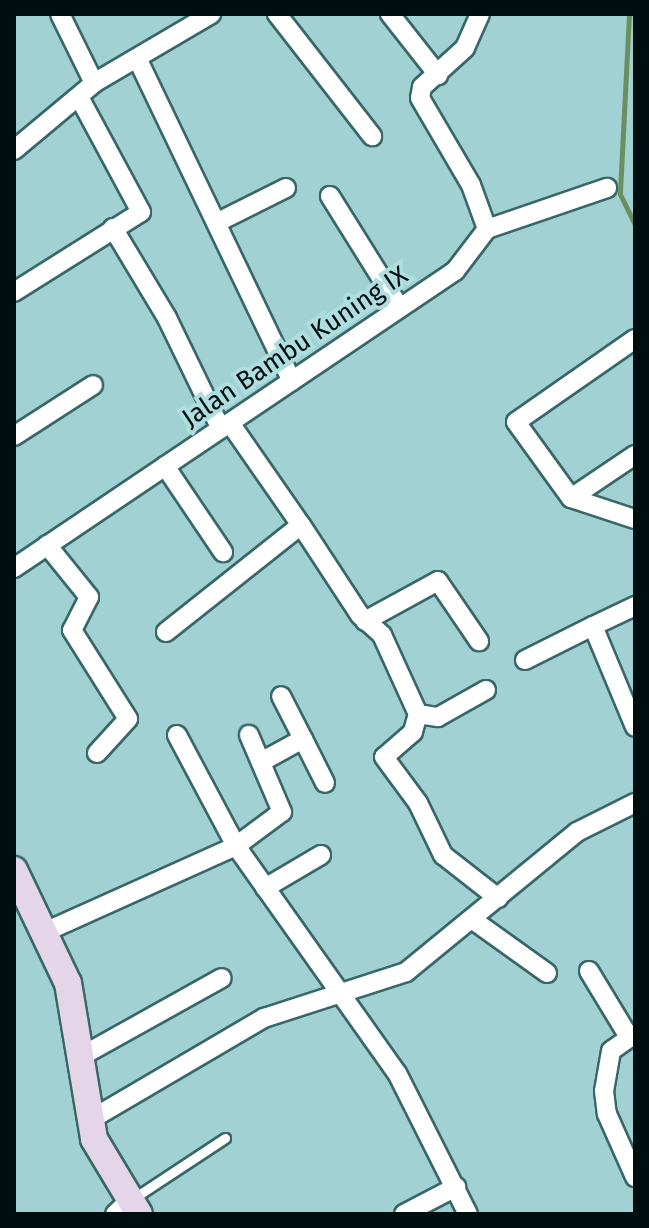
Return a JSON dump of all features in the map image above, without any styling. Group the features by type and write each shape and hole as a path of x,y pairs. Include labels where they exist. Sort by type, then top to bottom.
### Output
{"street":[{"path":"60,14 94,83"},
{"path":"14,150 94,83 138,60 211,14"},
{"path":"277,14 372,136"},
{"path":"390,14 438,75"},
{"path":"480,14 465,48 422,87 420,98 471,185 487,229 607,188"},
{"path":"138,60 292,381"},
{"path":"14,292 141,212 79,97"},
{"path":"218,222 286,188"},
{"path":"330,196 400,308"},
{"path":"113,228 167,318 225,426 301,525 365,621 382,635 418,714 413,732 384,757 418,803 443,855 498,898"},
{"name":"Jalan Bambu Kuning IX","path":"14,568 455,271 487,229"},
{"path":"635,339 584,380 517,419 571,498 635,519"},
{"path":"14,436 93,385"},
{"path":"571,498 635,455"},
{"path":"165,466 223,552"},
{"path":"166,632 301,525"},
{"path":"47,545 89,597 72,630 128,719 97,753"},
{"path":"365,621 438,581 479,641"},
{"path":"525,660 635,606"},
{"path":"593,626 635,727"},
{"path":"418,714 438,717 486,690"},
{"path":"281,696 325,783"},
{"path":"177,735 236,846 347,995 412,1099 468,1214"},
{"path":"47,931 236,846 282,812 249,735"},
{"path":"261,762 303,739"},
{"path":"90,1120 264,1018 347,995 406,972 577,832 635,803"},
{"path":"265,888 321,855"},
{"path":"14,870 47,931 68,983 90,1120 106,1166 128,1209"},
{"path":"473,920 547,973"},
{"path":"589,971 632,1036 611,1051 604,1068 607,1114 630,1153 635,1177"},
{"path":"80,1057 222,978"},
{"path":"404,1214 456,1187"}],"lane":[{"path":"128,1209 225,1138"}],"waterway":[{"path":"629,14 620,194 635,225"}]}
